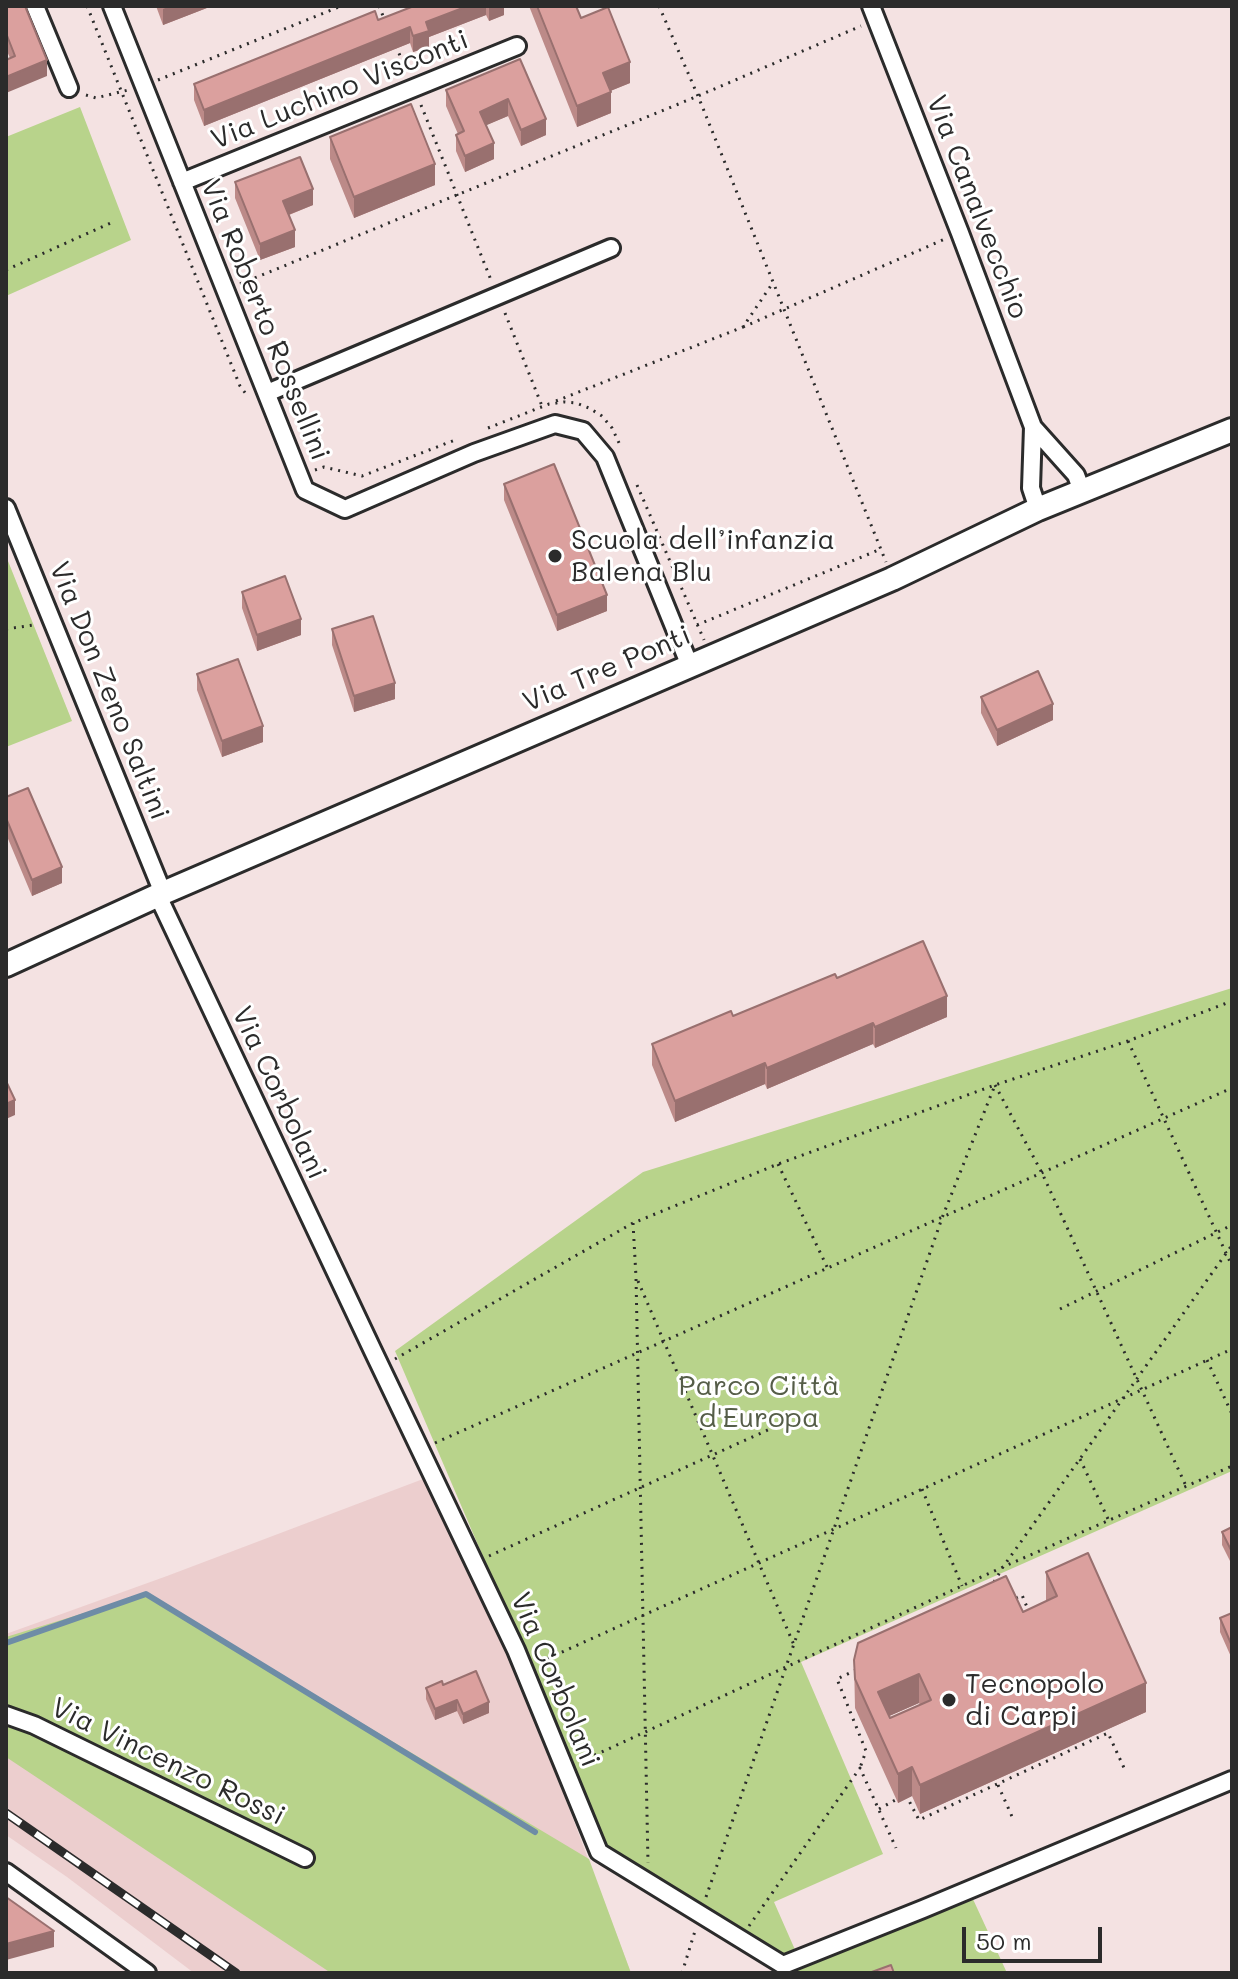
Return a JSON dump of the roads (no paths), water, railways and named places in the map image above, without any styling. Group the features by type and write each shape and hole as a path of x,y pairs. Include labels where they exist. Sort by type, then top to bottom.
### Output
{"street":[{"path":"35,6 76,91"},
{"name":"Via Roberto Rossellini","path":"112,6 305,490 345,509 474,453 555,424 583,431 605,457 701,661"},
{"name":"Via Canalvecchio","path":"874,12 1033,427 1076,475 1082,491"},
{"name":"Via Luchino Visconti","path":"182,182 517,46"},
{"path":"267,393 611,248"},
{"name":"Via Canalvecchio","path":"1033,427 1031,488 1038,509"},
{"name":"Via Tre Ponti","path":"6,965 160,895 892,579 1038,509 1232,430"},
{"name":"Via Don Zeno Saltini","path":"6,508 160,895"},
{"name":"Via Corbolani","path":"160,895 516,1650 599,1852 783,1965 1232,1780"},
{"name":"Via Vincenzo Rossi","path":"6,1715 34,1725 305,1858"},
{"path":"6,1872 147,1973"}],"waterway":[{"path":"6,1643 146,1594 535,1832"}],"railway":[{"path":"6,1813 236,1973"}],"place":[{"name":"Scuola dell’infanzia Balena Blu","path":"555,556"},
{"name":"Tecnopolo di Carpi","path":"949,1700"}],"park label":[{"name":"Parco Città d'Europa","path":"759,1402"}]}
